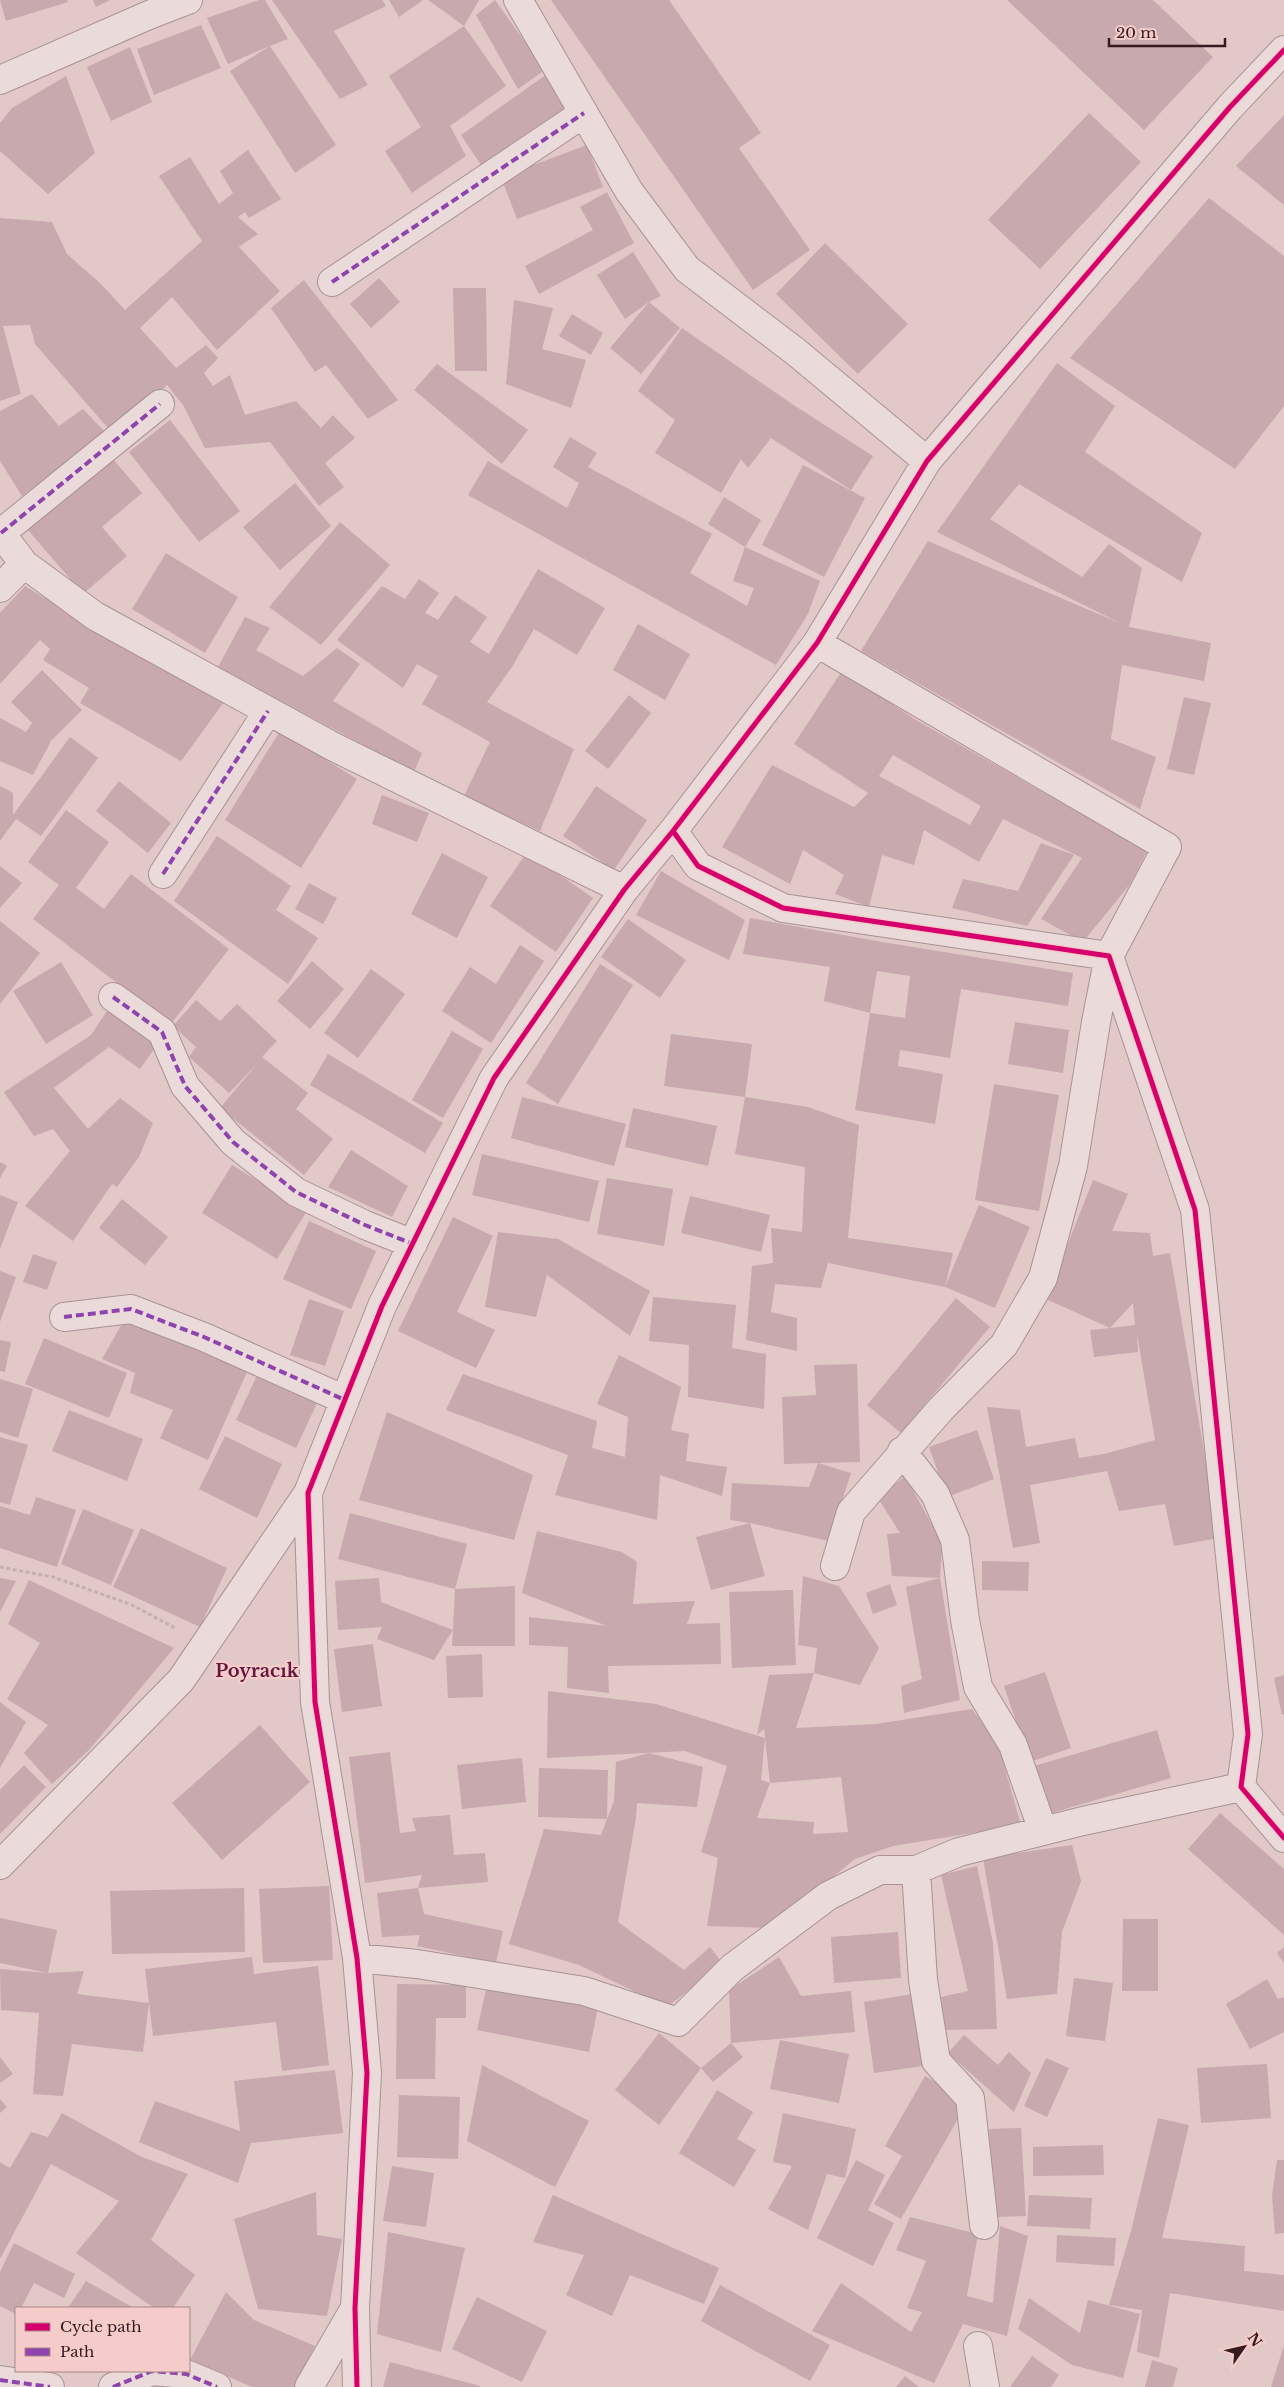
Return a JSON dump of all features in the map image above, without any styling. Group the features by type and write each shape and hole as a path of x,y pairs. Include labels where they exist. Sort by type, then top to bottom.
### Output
{"street":[{"path":"0,80 188,0"},
{"path":"518,0 629,191 687,269 796,352 927,462"},
{"path":"0,1865 181,1680 308,1493 382,1306 494,1078 624,890 673,831 817,643 927,462 1230,107 1284,50"},
{"path":"332,282 584,113"},
{"path":"160,404 0,533 24,564 95,616 334,747 624,890"},
{"path":"0,588 24,564"},
{"path":"817,643 1167,848 1109,956 1096,1022 1073,1166 1043,1278 1004,1346 902,1451 851,1512 835,1566"},
{"path":"163,874 268,711"},
{"path":"673,831 698,866 783,908 1109,956"},
{"path":"1109,956 1195,1210 1248,1734 1241,1787 1284,1838"},
{"path":"113,997 162,1032 185,1086 233,1142 296,1192 365,1225 413,1244"},
{"path":"64,1317 131,1309 204,1337 345,1400"},
{"path":"902,1451 935,1494 955,1540 965,1620 978,1687 1013,1746 1043,1831"},
{"path":"308,1493 315,1702 333,1802 356,1958 367,2073 354,2308 358,2387"},
{"path":"356,1958 417,1964 584,1991 678,2022 732,1968 828,1896 880,1870 916,1870 959,1852 1043,1831 1241,1787"},
{"path":"916,1870 923,1980 936,2061 970,2098 984,2225"},
{"path":"309,2387 354,2308"},
{"path":"978,2346 984,2387"},
{"path":"113,2387 150,2372"},
{"path":"163,2372 186,2374 217,2387"},
{"path":"0,2380 50,2387"}],"path":[{"path":"0,1567 53,1577 130,1604 206,1644"}],"building":[{"path":"0,0 67,0 68,2 6,21"},
{"path":"93,0 110,0 96,7"},
{"path":"259,0 265,0 288,39 228,64 207,18"},
{"path":"272,0 382,0 386,6 334,31 368,85 340,99"},
{"path":"389,0 423,0 399,17"},
{"path":"428,0 479,0 464,26"},
{"path":"495,0 545,70 518,89 476,15"},
{"path":"551,0 669,0 761,133 739,148 810,250 753,290"},
{"path":"1007,0 1153,0 1213,57 1144,130"},
{"path":"201,25 221,68 154,95 137,49"},
{"path":"464,26 506,86 450,126 466,156 412,193 385,151 421,127 389,76"},
{"path":"270,46 336,145 295,173 230,71"},
{"path":"130,47 152,102 111,121 87,67"},
{"path":"547,74 569,110 485,171 461,135"},
{"path":"66,76 95,153 48,194 0,151 0,123 12,108"},
{"path":"1089,113 1141,162 1040,269 988,220"},
{"path":"1284,115 1284,205 1236,166"},
{"path":"587,145 603,187 517,219 501,177"},
{"path":"248,150 281,199 249,218 245,212 238,217 258,234 239,247 280,291 217,350 172,297 140,328 176,368 206,345 218,358 204,373 213,386 230,375 245,415 296,401 321,428 333,415 355,438 325,463 344,487 319,506 270,442 205,448 183,405 167,385 113,434 35,344 30,325 3,326 21,394 0,401 0,218 52,222 67,254 101,284 125,310 202,241 159,176 190,157 219,204 233,193 220,171"},
{"path":"607,192 634,243 539,294 525,266 593,230 580,207"},
{"path":"1209,198 1284,256 1284,406 1235,469 1070,358"},
{"path":"825,243 908,324 858,374 776,294"},
{"path":"633,252 661,296 625,319 597,275"},
{"path":"379,278 400,302 371,328 350,304"},
{"path":"304,280 398,400 368,419 326,365 315,372 271,308"},
{"path":"453,288 486,288 487,371 455,371"},
{"path":"514,300 553,308 542,349 586,360 571,408 506,384"},
{"path":"649,302 680,328 641,374 610,348"},
{"path":"572,314 603,333 591,355 559,336"},
{"path":"682,328 792,404 873,456 851,490 771,438 748,468 741,459 721,493 655,453 675,420 638,391"},
{"path":"1057,363 1115,406 1085,452 1202,533 1182,582 1019,484 990,519 1082,577 1109,544 1142,568 1129,627 1211,643 1204,681 1122,665 1111,739 1156,757 1140,809 861,651 928,541 1122,624 937,532"},
{"path":"437,364 528,430 502,464 414,390"},
{"path":"32,394 59,426 83,409 106,433 22,496 0,461 0,411"},
{"path":"170,420 240,511 199,542 129,452"},
{"path":"570,437 597,453 588,467 712,534 690,573 747,606 754,588 733,581 745,547 820,581 808,614 776,665 468,495 488,461 567,508 579,483 553,467"},
{"path":"112,458 142,493 102,527 127,556 83,594 28,530"},
{"path":"803,465 865,498 824,577 762,545"},
{"path":"295,483 331,526 280,570 243,527"},
{"path":"724,497 761,520 745,547 708,524"},
{"path":"340,522 390,565 321,645 269,607"},
{"path":"166,553 238,597 205,653 132,609"},
{"path":"538,569 605,608 577,655 534,629 512,667 487,702 574,749 540,831 464,796 490,742 422,704 438,676 417,664 403,688 337,640 382,586 405,599 419,579 439,593 425,613 438,620 455,595 487,617 470,642 489,654"},
{"path":"25,586 117,642 224,702 181,761 80,703 89,688 43,660 50,649 40,640 0,684 0,613"},
{"path":"245,617 270,628 256,650 303,676 337,648 360,664 333,701 422,753 414,772 218,667"},
{"path":"638,624 690,654 665,700 613,670"},
{"path":"42,670 82,710 51,741 33,775 0,761 0,718 26,732 32,723 11,702"},
{"path":"842,671 916,720 1147,851 1131,883 1083,942 1041,919 1082,858 1003,819 979,862 924,830 914,865 882,855 869,907 835,894 844,875 803,850 790,884 722,847 772,765 854,807 868,793 794,744","holes":["893,755 981,806 970,825 879,776"]},
{"path":"629,695 651,713 608,769 585,751"},
{"path":"1184,697 1211,703 1194,775 1167,769"},
{"path":"280,731 357,779 301,868 225,820"},
{"path":"70,737 98,758 41,836 16,819 0,841 0,786 13,793 13,815"},
{"path":"119,781 171,823 148,853 96,811"},
{"path":"596,786 647,820 614,870 563,836"},
{"path":"382,795 429,813 417,842 372,824"},
{"path":"66,810 109,842 76,888 104,909 131,874 229,949 171,1024 33,919 59,885 28,862"},
{"path":"217,836 291,886 276,910 318,938 288,984 174,901"},
{"path":"1041,843 1074,855 1027,926 952,908 963,879 1018,891"},
{"path":"527,852 593,898 556,952 490,906"},
{"path":"442,853 488,877 457,938 411,914"},
{"path":"0,866 22,883 0,908"},
{"path":"661,871 745,920 729,960 636,915"},
{"path":"309,883 337,898 323,924 295,909"},
{"path":"750,918 882,942 1073,973 1068,1006 961,989 950,1058 900,1050 898,1066 943,1074 935,1124 855,1110 870,1013 824,1001 830,967 743,954","holes":["877,971 910,976 905,1018 870,1013"]},
{"path":"628,919 686,960 660,998 601,957"},
{"path":"0,921 40,953 0,1004"},
{"path":"520,945 544,961 491,1043 442,1011 470,967 496,984"},
{"path":"312,961 344,989 310,1029 277,1001"},
{"path":"61,962 93,1015 46,1044 13,991"},
{"path":"600,964 633,985 558,1104 526,1083"},
{"path":"371,969 405,994 358,1058 324,1033"},
{"path":"196,1000 220,1021 237,1004 277,1041 262,1057 308,1093 296,1109 333,1139 304,1175 220,1108 256,1065 229,1093 189,1057 196,1047 173,1026"},
{"path":"107,1011 157,1045 140,1069 109,1047 54,1088 88,1129 120,1098 153,1123 139,1157 117,1187 112,1184 73,1241 25,1206 70,1151 53,1129 34,1136 4,1092 91,1035"},
{"path":"1015,1022 1069,1030 1063,1073 1008,1064"},
{"path":"452,1031 483,1049 443,1118 412,1100"},
{"path":"671,1034 752,1044 745,1097 664,1086"},
{"path":"328,1054 443,1123 425,1153 310,1085"},
{"path":"994,1084 1059,1095 1039,1211 975,1200"},
{"path":"522,1097 626,1124 614,1166 511,1138"},
{"path":"745,1097 808,1107 859,1125 848,1238 953,1253 945,1287 828,1263 821,1288 775,1284 771,1312 797,1318 797,1351 746,1340 752,1266 773,1263 771,1228 802,1232 805,1167 735,1154"},
{"path":"633,1108 717,1126 708,1166 625,1147"},
{"path":"351,1150 408,1186 392,1217 328,1187"},
{"path":"482,1154 599,1181 589,1222 472,1195"},
{"path":"0,1162 7,1166 0,1178"},
{"path":"232,1165 307,1211 277,1259 202,1213"},
{"path":"607,1178 673,1189 664,1246 597,1234"},
{"path":"1093,1180 1128,1194 1112,1231 1150,1233 1153,1256 1170,1253 1219,1538 1174,1546 1165,1504 1119,1511 1107,1471 1030,1485 1040,1543 1013,1548 987,1407 1020,1410 1026,1447 1075,1438 1079,1458 1104,1454 1155,1440 1137,1334 1138,1352 1094,1357 1090,1330 1110,1328 1046,1299","holes":["1133,1303 1135,1325 1110,1328"]},
{"path":"0,1195 18,1202 0,1249"},
{"path":"690,1196 770,1215 761,1252 681,1233"},
{"path":"122,1199 168,1237 145,1265 99,1228"},
{"path":"979,1205 1030,1227 995,1308 945,1287"},
{"path":"453,1217 493,1236 457,1312 495,1330 476,1368 398,1331"},
{"path":"309,1221 376,1251 351,1309 283,1279"},
{"path":"498,1232 558,1239 650,1291 630,1336 547,1275 536,1317 485,1307"},
{"path":"33,1254 57,1262 47,1290 23,1282"},
{"path":"0,1271 16,1277 0,1322"},
{"path":"653,1297 736,1305 732,1348 766,1354 764,1409 688,1397 689,1345 649,1341"},
{"path":"956,1298 990,1327 901,1433 867,1405"},
{"path":"309,1299 344,1311 325,1366 290,1355"},
{"path":"123,1322 203,1343 250,1365 208,1460 160,1438 173,1410 130,1393 135,1373 102,1359"},
{"path":"44,1338 127,1373 109,1418 25,1384"},
{"path":"0,1340 11,1342 5,1372 0,1371"},
{"path":"619,1355 681,1387 671,1430 689,1434 686,1461 727,1467 722,1496 660,1475 657,1520 555,1495 568,1455 446,1410 463,1374 597,1421 592,1448 625,1457 628,1417 597,1404"},
{"path":"857,1364 860,1462 784,1464 782,1397 816,1395 814,1365"},
{"path":"259,1371 319,1399 296,1448 236,1420"},
{"path":"0,1379 33,1389 18,1438 0,1432"},
{"path":"69,1410 143,1439 127,1481 52,1451"},
{"path":"387,1412 533,1475 514,1540 359,1500"},
{"path":"977,1430 994,1479 947,1497 929,1447"},
{"path":"225,1436 282,1464 257,1518 199,1489"},
{"path":"0,1437 28,1445 10,1505 0,1502"},
{"path":"818,1463 851,1473 829,1541 730,1520 732,1483 809,1487"},
{"path":"905,1476 942,1543 940,1578 892,1576 887,1534 900,1533 878,1498"},
{"path":"36,1497 76,1510 57,1567 0,1548 0,1506 30,1515"},
{"path":"83,1509 134,1530 111,1585 61,1564"},
{"path":"350,1513 467,1544 455,1589 338,1559"},
{"path":"750,1523 765,1576 711,1590 696,1537"},
{"path":"141,1528 227,1568 200,1627 113,1587"},
{"path":"537,1531 622,1552 637,1562 633,1604 695,1601 687,1624 720,1623 721,1664 608,1666 609,1693 567,1688 568,1647 529,1645 529,1617 607,1626 522,1593"},
{"path":"982,1561 1029,1562 1028,1591 982,1590"},
{"path":"803,1576 839,1586 879,1648 860,1685 814,1673 817,1648 798,1645"},
{"path":"0,1578 16,1581 0,1612"},
{"path":"379,1578 381,1602 453,1630 434,1660 377,1639 382,1627 338,1630 335,1581"},
{"path":"940,1578 960,1700 904,1713 901,1686 922,1679 906,1587"},
{"path":"29,1580 174,1648 89,1750 52,1784 24,1753 48,1725 7,1699 40,1643 8,1624"},
{"path":"890,1584 897,1605 873,1614 866,1593"},
{"path":"515,1586 515,1646 452,1646 455,1589"},
{"path":"793,1590 796,1665 732,1668 729,1592"},
{"path":"373,1644 382,1706 342,1712 334,1649"},
{"path":"482,1654 483,1697 448,1698 446,1656"},
{"path":"1045,1672 1071,1748 1030,1762 1004,1686"},
{"path":"814,1673 796,1728 876,1724 972,1709 998,1744 1021,1825 893,1846 855,1859 770,1928 707,1926 718,1858 701,1852 727,1766 685,1751 547,1758 548,1691 656,1704 765,1738 764,1729 757,1735 769,1675","holes":["765,1738 770,1783 761,1780","841,1777 848,1832 813,1834 814,1822 757,1818 770,1783"]},
{"path":"1284,1675 1284,1714 1282,1715 1274,1678"},
{"path":"0,1702 26,1722 0,1768"},
{"path":"260,1725 310,1782 222,1860 172,1803"},
{"path":"1157,1730 1171,1778 1048,1814 1034,1766"},
{"path":"390,1752 400,1833 416,1831 412,1818 450,1815 454,1855 485,1853 488,1882 418,1888 422,1875 365,1883 349,1757"},
{"path":"649,1753 703,1767 697,1807 637,1803 618,1922 684,1970 710,1947 723,1964 667,2007 579,1965 509,1944 544,1829 601,1835 614,1801 616,1762"},
{"path":"522,1758 526,1802 462,1809 457,1765"},
{"path":"24,1765 46,1787 0,1834 0,1790"},
{"path":"539,1768 608,1770 607,1819 538,1817"},
{"path":"1220,1813 1284,1869 1284,1935 1188,1849"},
{"path":"1072,1845 1081,1881 1062,1932 1057,1994 1007,1999 983,1858"},
{"path":"977,1866 993,1943 997,2029 945,2030 941,1997 968,1991 941,1875"},
{"path":"329,1886 333,1960 263,1963 259,1889"},
{"path":"244,1888 245,1952 112,1954 110,1891"},
{"path":"418,1888 424,1914 503,1931 496,1963 417,1946 420,1935 382,1937 377,1893"},
{"path":"0,1918 57,1930 48,1973 0,1963"},
{"path":"1123,1919 1158,1919 1158,1991 1122,1991"},
{"path":"898,1932 901,1978 834,1983 831,1937"},
{"path":"1284,1947 1284,1963 1277,1953"},
{"path":"252,1957 254,1974 318,1966 329,2065 282,2071 276,2022 153,2036 145,1969"},
{"path":"779,1957 801,1996 851,1991 855,2032 731,2043 729,1990"},
{"path":"0,1969 48,1973 84,1971 77,1994 149,2003 143,2052 72,2044 63,2096 33,2094 39,2013 1,2010"},
{"path":"1074,1978 1113,1983 1105,2041 1066,2036"},
{"path":"1267,1979 1278,1999 1284,1997 1284,2032 1250,2049 1226,2004"},
{"path":"397,1984 466,1985 466,2018 436,2018 435,2079 396,2079"},
{"path":"487,1985 598,2007 589,2052 477,2030"},
{"path":"912,1994 923,2066 874,2073 864,2002"},
{"path":"659,2033 701,2068 659,2125 615,2090"},
{"path":"964,2035 998,2065 1009,2052 1031,2073 1014,2112 948,2053"},
{"path":"780,2040 849,2054 839,2103 770,2089"},
{"path":"731,2043 743,2057 713,2082 701,2068"},
{"path":"0,2057 13,2074 0,2083"},
{"path":"1046,2058 1069,2068 1047,2117 1024,2106"},
{"path":"1267,2064 1271,2118 1201,2123 1197,2068"},
{"path":"482,2065 589,2121 555,2187 467,2141"},
{"path":"335,2070 343,2133 251,2143 238,2183 139,2142 155,2101 240,2131 234,2081"},
{"path":"925,2076 968,2101 901,2219 874,2204 902,2156 885,2146"},
{"path":"717,2090 753,2112 737,2139 756,2150 734,2187 679,2153"},
{"path":"399,2095 460,2097 458,2159 397,2157"},
{"path":"0,2099 7,2107 0,2113"},
{"path":"62,2113 142,2157 188,2174 151,2240 195,2275 174,2307 153,2307 76,2253 119,2201 51,2164 0,2259 0,2162 10,2168 31,2132 48,2137"},
{"path":"783,2113 856,2129 845,2178 827,2174 808,2230 768,2209 792,2166 773,2162"},
{"path":"1158,2118 1189,2125 1162,2238 1245,2246 1244,2271 1284,2275 1284,2311 1170,2293 1159,2358 1137,2352 1142,2310 1109,2305 1131,2231"},
{"path":"1021,2128 1026,2216 994,2217 989,2129"},
{"path":"1103,2145 1104,2175 1033,2176 1033,2147"},
{"path":"856,2160 885,2175 868,2210 894,2223 873,2266 817,2238"},
{"path":"1277,2160 1284,2160 1284,2233 1275,2234 1272,2196"},
{"path":"392,2166 434,2173 426,2227 383,2221"},
{"path":"316,2192 317,2235 342,2239 327,2316 258,2309 234,2219"},
{"path":"553,2195 719,2268 704,2304 630,2275 612,2316 566,2295 584,2255 533,2242"},
{"path":"1029,2195 1092,2198 1090,2229 1027,2226"},
{"path":"910,2217 978,2234 967,2296 993,2303 1000,2226 1028,2236 1007,2336 963,2324 934,2383 812,2331 841,2283 911,2332 922,2312 907,2308 926,2261 896,2250"},
{"path":"388,2232 465,2248 441,2352 377,2334"},
{"path":"1057,2235 1116,2238 1114,2266 1056,2262"},
{"path":"14,2243 75,2274 64,2298 34,2283 22,2307 15,2307 15,2314 0,2306 0,2272"},
{"path":"86,2281 132,2307 69,2307"},
{"path":"720,2285 830,2345 810,2381 701,2321"},
{"path":"226,2292 254,2320 315,2346 294,2387 252,2387 190,2360"},
{"path":"477,2297 547,2331 522,2382 452,2349"},
{"path":"1029,2298 1080,2333 1088,2300 1140,2314 1123,2378 1072,2365 1018,2329"},
{"path":"1284,2345 1284,2387 1271,2387"},
{"path":"1032,2356 1059,2375 1051,2387 1010,2387"},
{"path":"1152,2360 1178,2368 1173,2387 1145,2387"},
{"path":"390,2362 480,2386 480,2387 383,2387"},
{"path":"905,2376 919,2387 896,2387"}],"marked path":[{"path":"332,282 584,113"},
{"path":"1,533 160,404"},
{"path":"163,874 268,711"},
{"path":"113,997 162,1032 185,1086 233,1142 296,1192 365,1225 413,1244"},
{"path":"64,1317 131,1309 204,1337 345,1400"},
{"path":"113,2387 150,2372"},
{"path":"163,2372 186,2374 217,2387"},
{"path":"0,2380 50,2387"}],"cycle path":[{"path":"357,2387 355,2308 367,2073 357,1958 315,1702 308,1493 382,1306 494,1078 624,890 673,831 817,643 927,461 1230,107 1284,50"},
{"path":"673,831 698,866 783,908 1109,956 1195,1210 1248,1734 1241,1787 1284,1838"}],"district":[{"name":"Poyracık","path":"257,1671"}]}
